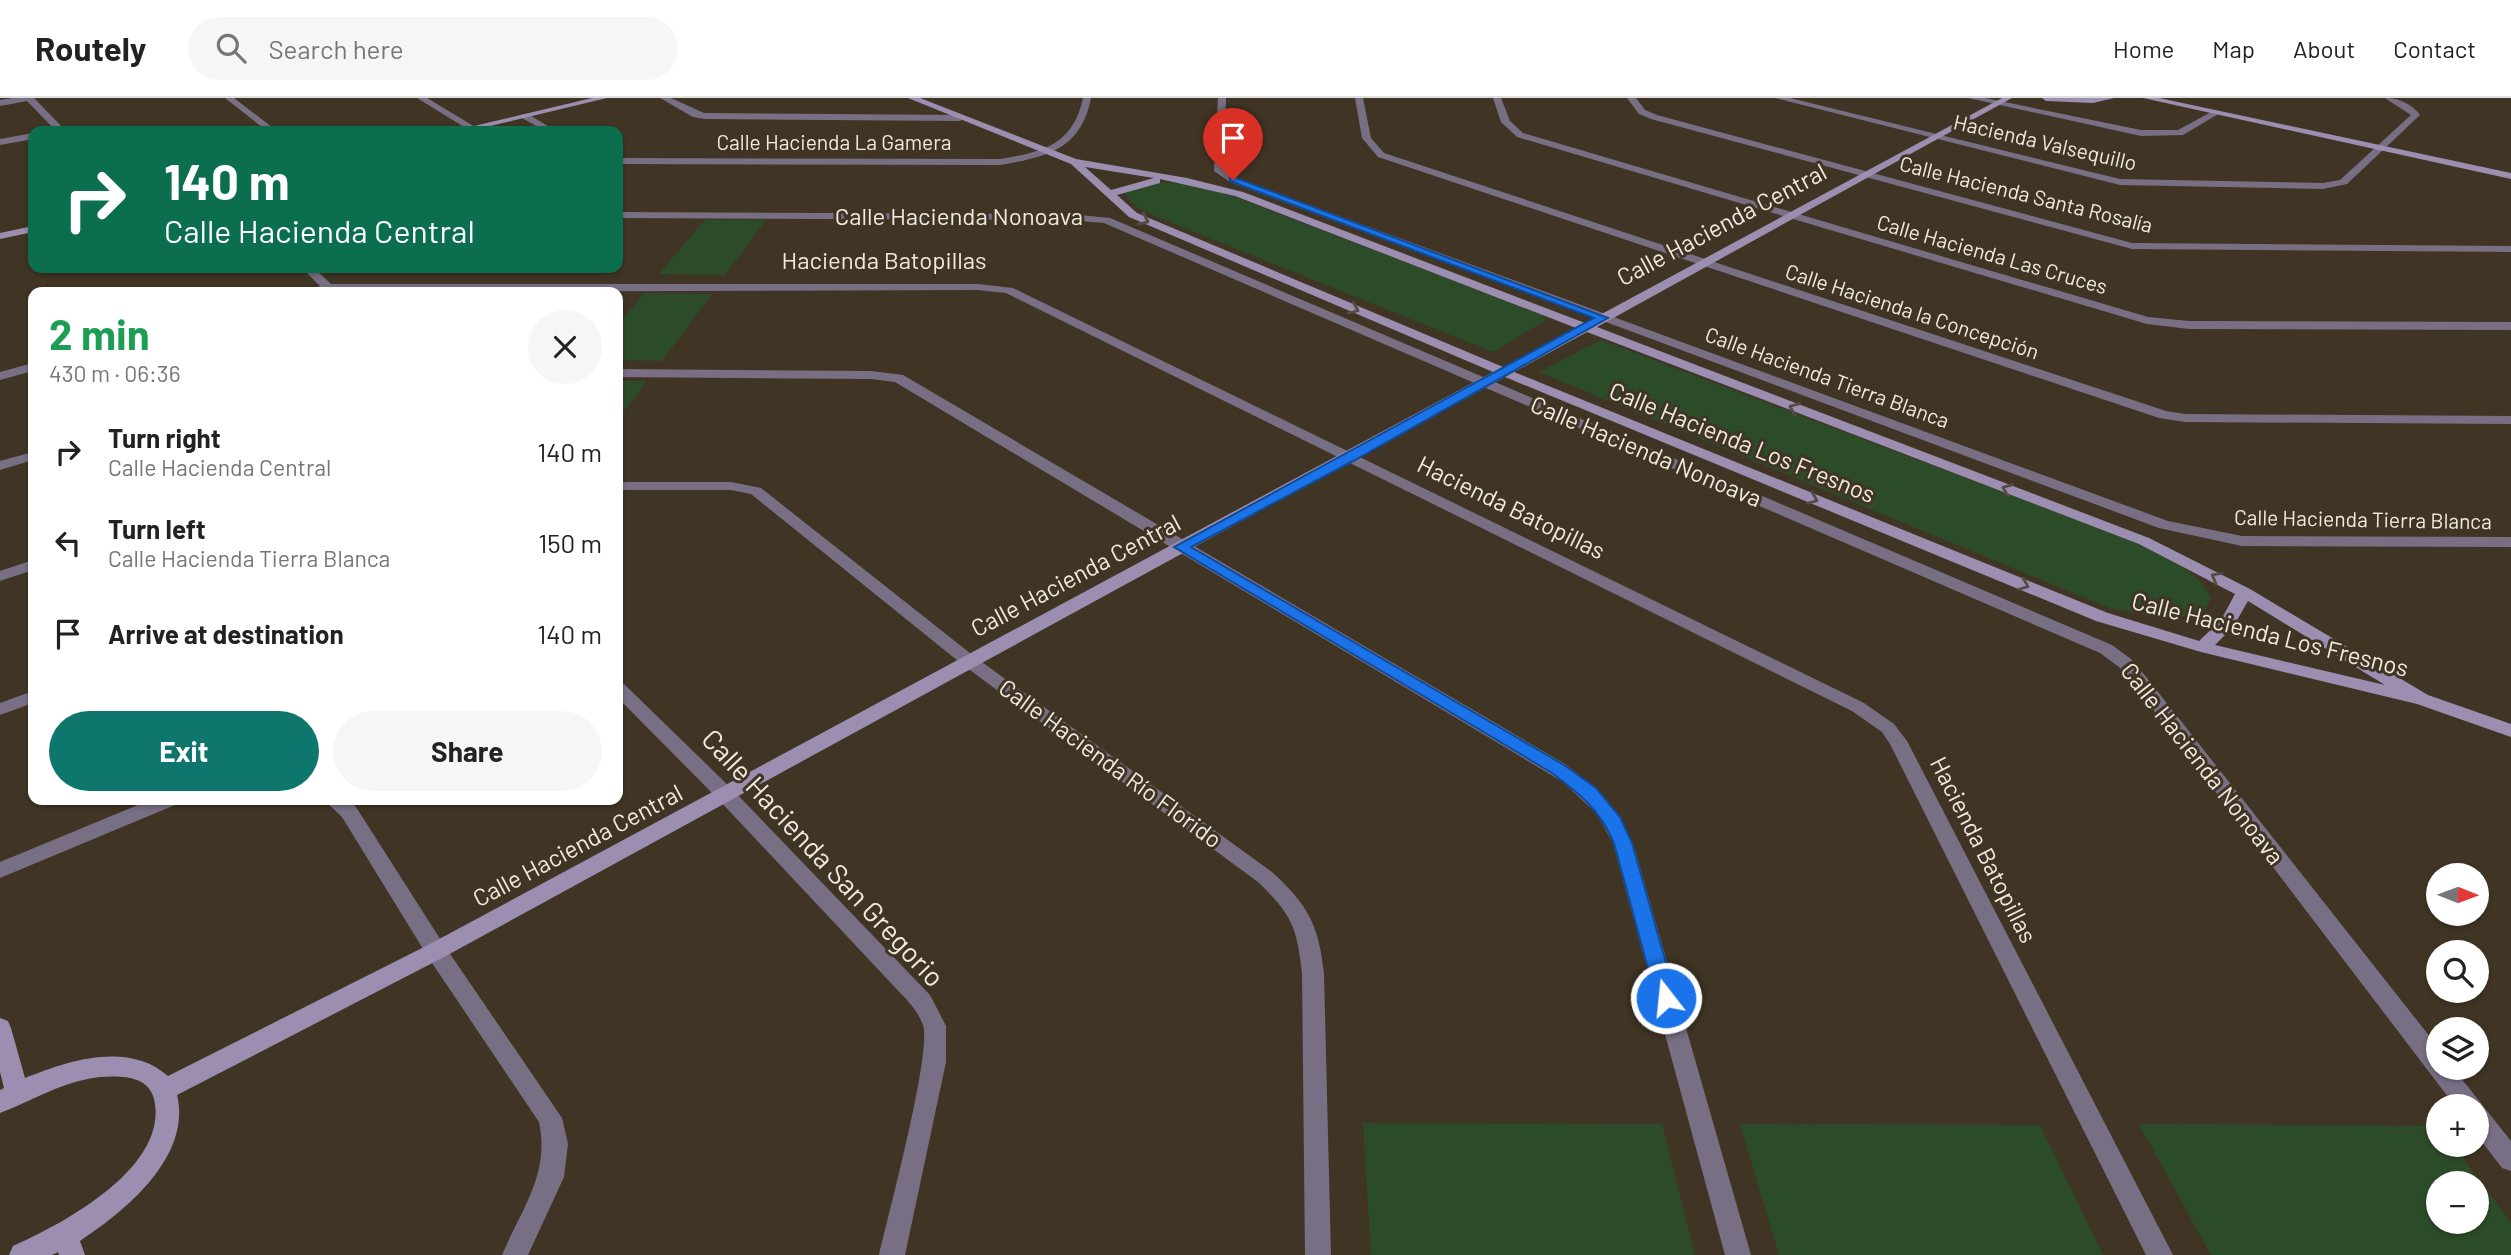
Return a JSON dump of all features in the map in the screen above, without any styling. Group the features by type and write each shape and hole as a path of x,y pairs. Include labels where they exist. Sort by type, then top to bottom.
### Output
{"street":[{"path":"0,103 28,98 54,126"},
{"path":"229,98 265,126"},
{"path":"421,98 469,126"},
{"path":"481,126 603,98"},
{"path":"664,98 704,117 960,118"},
{"name":"Calle Hacienda Los Fresnos","path":"912,98 1074,162 1173,179 1239,194 2144,541 2244,592 2422,699"},
{"path":"1048,151 1074,132 1081,123 1087,98"},
{"name":"Calle Hacienda Tierra Blanca","path":"1222,98 1219,167 1223,174 2151,521 2185,531 2242,541 2511,542"},
{"name":"Calle Hacienda la Concepción","path":"1359,98 1367,143 1372,151 1381,155 2164,415 2185,418 2511,420"},
{"name":"Calle Hacienda Las Cruces","path":"1497,98 1506,122 1520,135 2157,322 2189,325 2511,326"},
{"name":"Calle Hacienda Santa Rosalía","path":"1631,98 1642,112 1654,117 2132,246 2511,249"},
{"name":"Hacienda Valsequillo","path":"1779,98 1935,138 2135,184 2334,185 2343,182 2416,115 2389,98"},
{"path":"1972,98 2002,101 2124,131 2161,134 2180,133 2216,113"},
{"path":"2046,98 2110,98"},
{"path":"2147,98 2511,176"},
{"name":"Calle Hacienda Central","path":"164,1090 436,951 726,795 2002,101"},
{"path":"525,116 542,126"},
{"path":"0,142 28,137"},
{"name":"Calle Hacienda La Gamera","path":"623,161 985,163 1048,151"},
{"name":"Calle Hacienda Los Fresnos","path":"1074,162 1133,215 1503,372 2102,618 2201,647 2422,699 2511,731"},
{"path":"1109,195 1131,186 1173,179"},
{"name":"Calle Hacienda Nonoava","path":"623,215 1096,218 2069,633 2116,656 2141,682 2426,1049"},
{"path":"0,236 28,230"},
{"path":"313,273 328,287"},
{"name":"Hacienda Batopillas","path":"328,287 360,287"},
{"name":"Hacienda Batopillas","path":"623,287 1009,290 1858,707 1888,728 1898,741 2160,1255"},
{"path":"0,376 28,368"},
{"path":"623,373 871,375 898,378 1558,769 1590,792 1611,817 1627,857 1738,1255"},
{"path":"0,466 28,458"},
{"name":"Calle Hacienda Río Florido","path":"623,486 731,486 756,491 970,661 1265,877 1295,905 1310,936 1313,974 1318,1255"},
{"path":"0,576 28,567"},
{"path":"2201,647 2221,633 2237,610 2244,592"},
{"name":"Calle Hacienda San Gregorio","path":"623,693 726,795 922,1002 935,1026 934,1062 892,1255"},
{"path":"0,709 28,699"},
{"path":"0,870 156,805"},
{"path":"340,805 349,812 436,951 537,1094 550,1118 556,1144 551,1177 515,1255"},
{"path":"0,1028 8,1097 56,1075 93,1066 124,1066 149,1074 164,1090 169,1113 160,1143 139,1175 69,1245 22,1255"},
{"path":"2489,1132 2511,1160"}],"green space":[{"path":"1175,182 1215,189 1542,315 1546,320 1493,352 1157,217 1137,207 1124,193 1135,186"},
{"path":"705,220 766,220 725,275 659,274"},
{"path":"644,293 712,294 662,361 623,360 623,319"},
{"path":"1601,340 2138,543 2189,571 2211,598 2204,613 2170,618 2112,609 1539,372"},
{"path":"623,381 647,381 623,412"},
{"path":"1363,1123 1662,1124 1695,1255 1371,1255"},
{"path":"1740,1124 2040,1125 2103,1255 1779,1255"},
{"path":"2139,1124 2426,1126 2426,1157 2462,1157 2472,1171 2426,1171 2426,1234 2489,1234 2489,1193 2511,1223 2511,1255 2211,1255"}],"route":[{"path":"1233,180 1603,318 1181,547 1558,769 1590,792 1611,817 1623,843 1666,998"}]}
